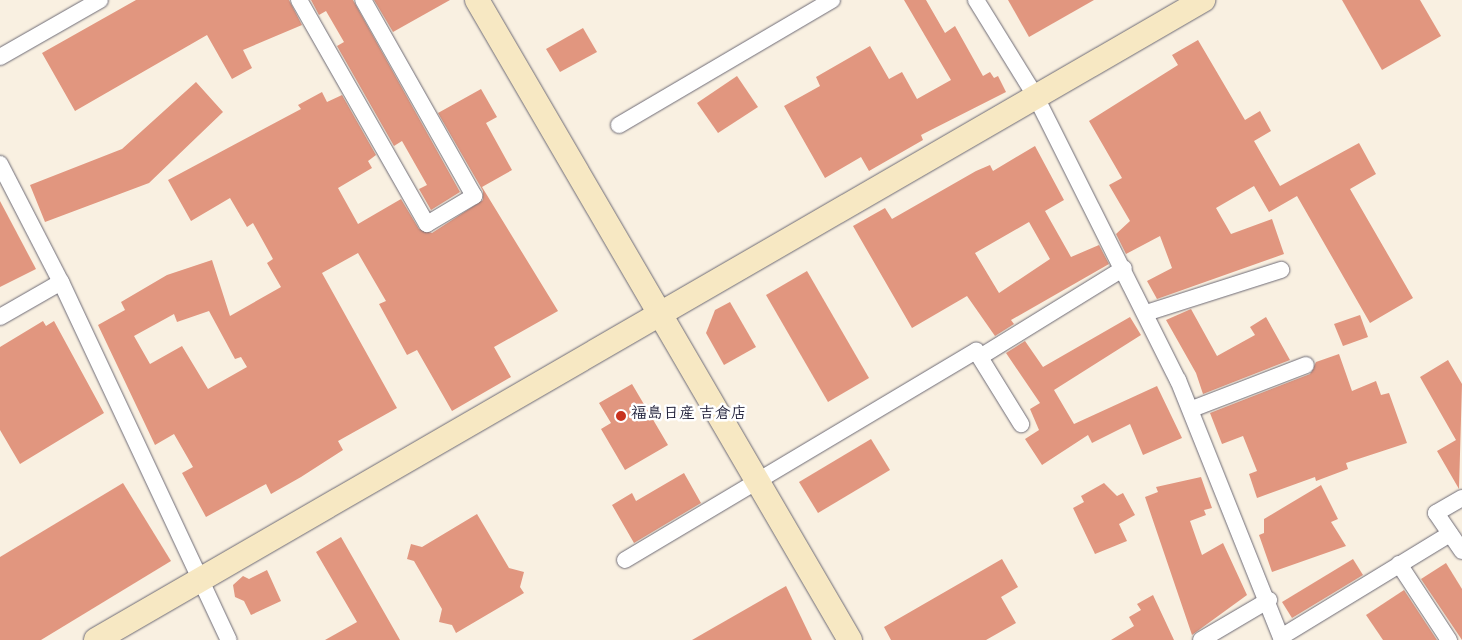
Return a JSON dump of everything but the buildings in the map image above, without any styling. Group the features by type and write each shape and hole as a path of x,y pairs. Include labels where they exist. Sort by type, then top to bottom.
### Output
{"street":[{"path":"0,57 100,0"},
{"path":"298,0 427,224 474,196 362,0"},
{"path":"477,0 850,640"},
{"path":"619,125 832,0"},
{"path":"976,0 1036,97 1146,313 1192,409 1270,600 1282,638 1450,534"},
{"path":"96,640 1203,0"},
{"path":"0,166 61,282 229,640"},
{"path":"980,357 1124,268"},
{"path":"1146,313 1281,270"},
{"path":"0,317 61,282"},
{"path":"625,560 976,351 1021,424"},
{"path":"1192,409 1306,366"},
{"path":"1462,498 1436,513 1462,551"},
{"path":"1399,564 1449,640"},
{"path":"1201,640 1270,600"}],"place":[{"name":"福島日産 吉倉店","path":"621,416"}]}
